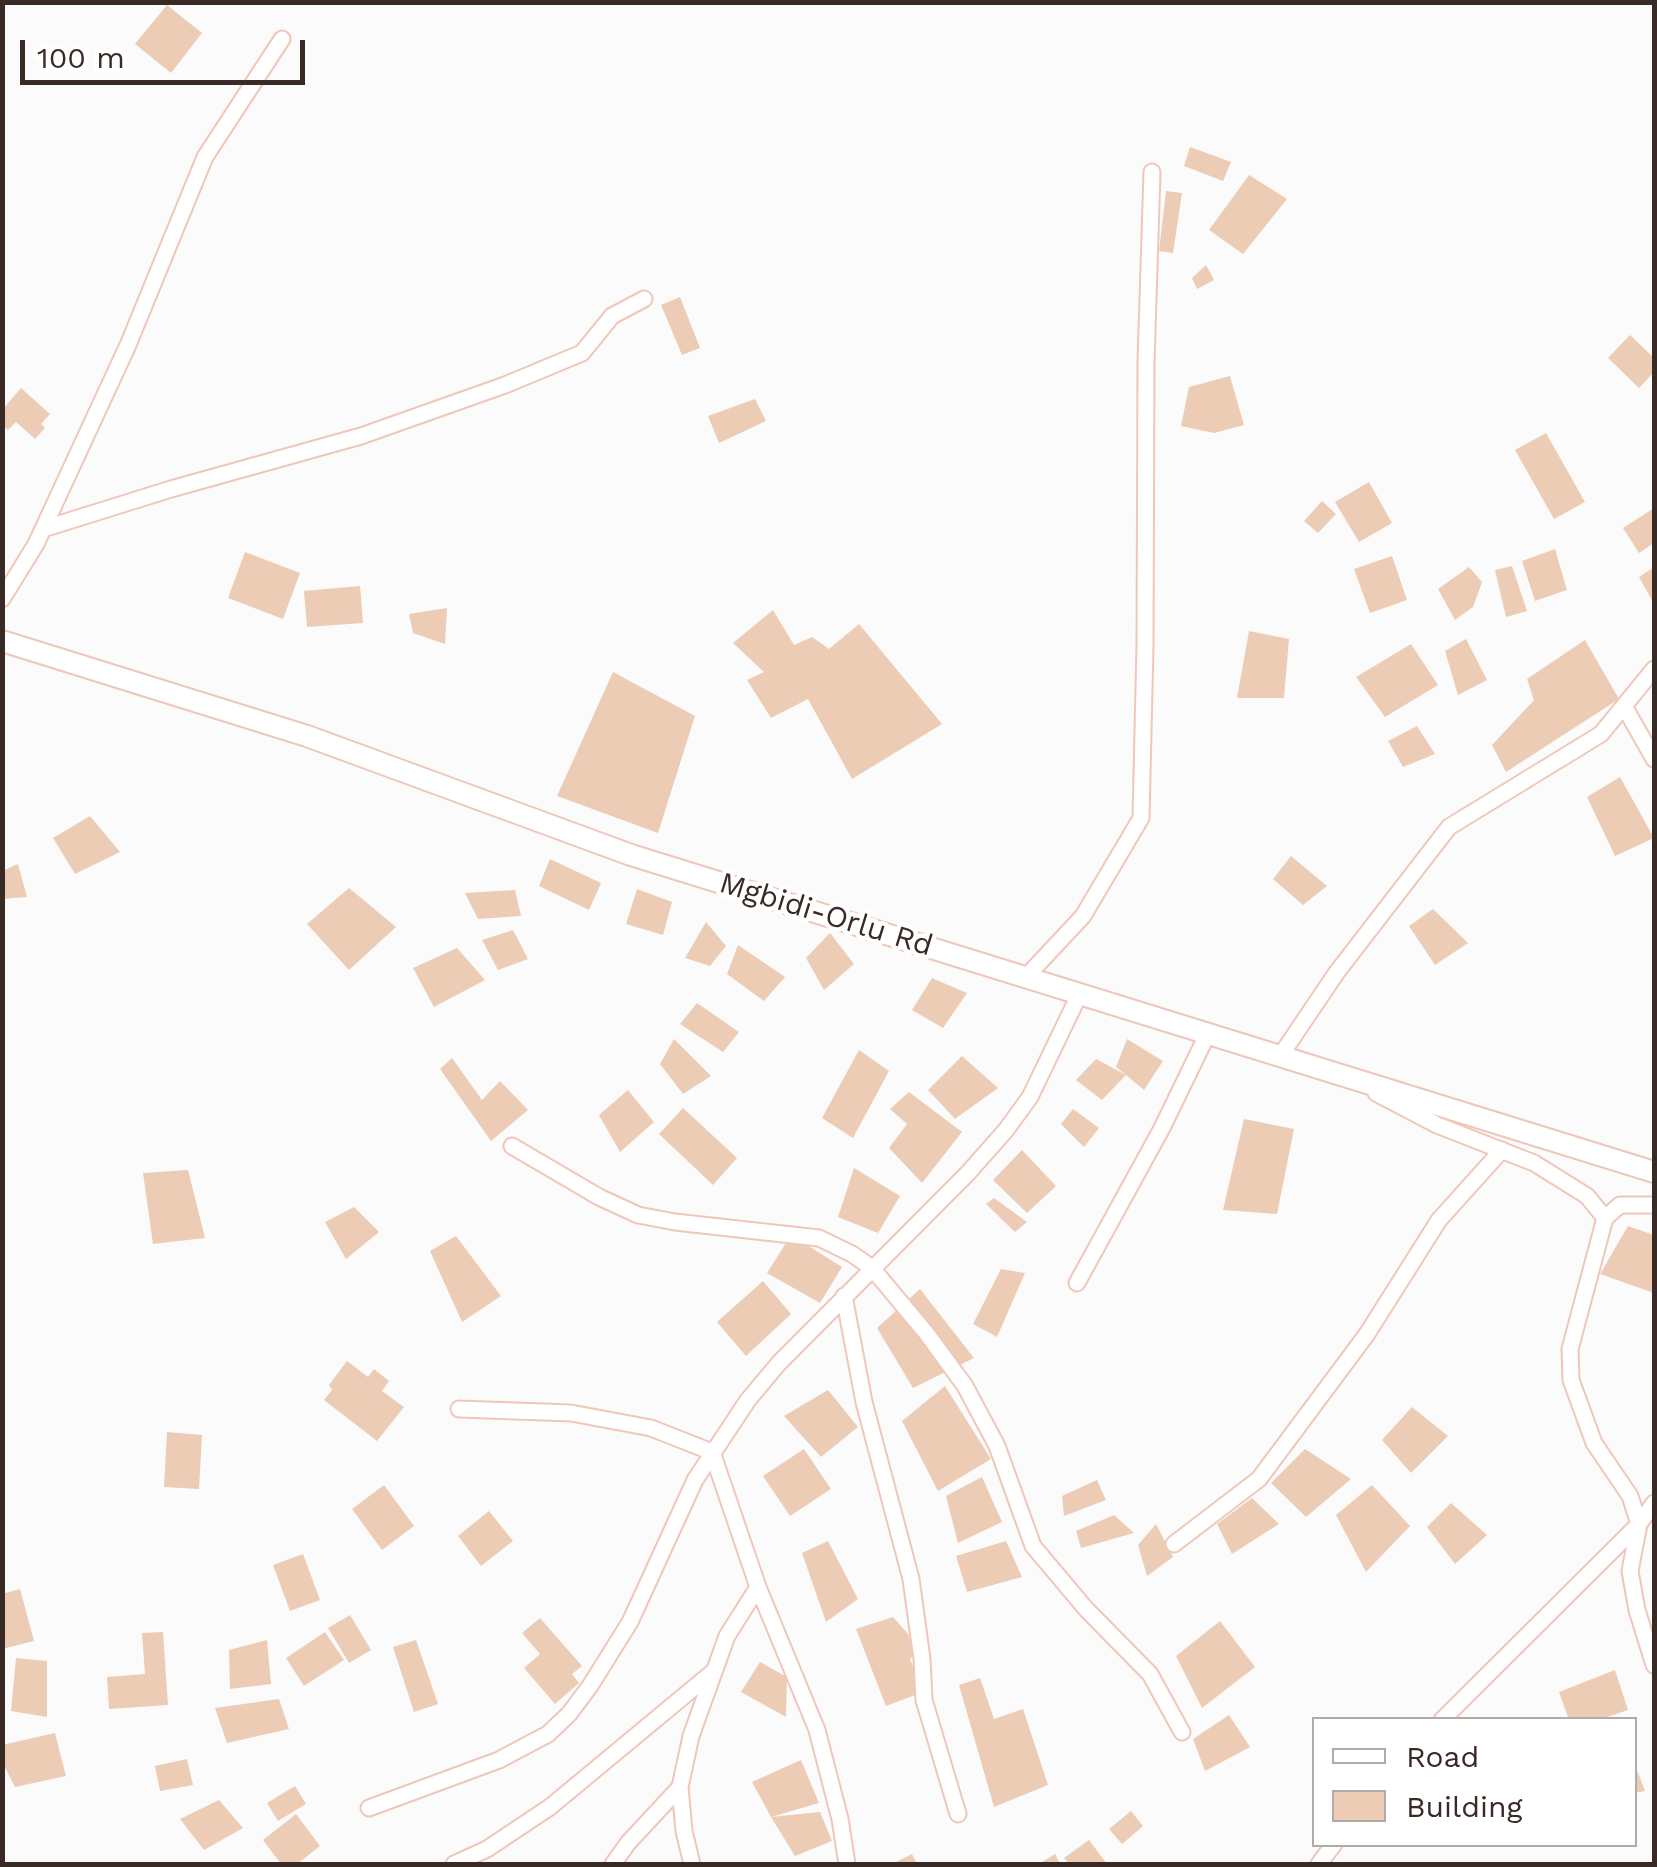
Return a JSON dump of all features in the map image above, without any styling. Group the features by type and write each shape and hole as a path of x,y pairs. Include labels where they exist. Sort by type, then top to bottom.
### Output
{"main road":[{"name":"Mgbidi-Orlu Rd","path":"2,641 306,736 631,855 1654,1172"}],"street":[{"path":"2,599 43,529 128,346 205,157 282,39"},
{"path":"1026,977 1083,916 1141,818 1152,172"},
{"path":"43,529 361,436 504,385 582,354 612,316 644,299"},
{"path":"1281,1055 1337,972 1450,826 1601,734 1654,670"},
{"path":"1624,706 1654,759"},
{"path":"369,1808 499,1760 548,1734 570,1714 630,1622 695,1480 748,1400 779,1363 1006,1130 1030,1097 1080,993"},
{"path":"1077,1282 1162,1128 1208,1033"},
{"path":"1342,1075 1437,1125 1534,1162 1588,1196 1605,1218"},
{"path":"512,1146 599,1197 638,1214 674,1222 818,1238 872,1268 928,1334 965,1386 997,1446 1033,1546 1086,1609 1150,1674 1182,1732"},
{"path":"1174,1544 1258,1479 1367,1334 1438,1220 1502,1150"},
{"path":"1654,1205 1620,1206 1605,1218 1570,1349 1571,1380 1594,1443 1630,1496 1639,1524 1630,1571 1654,1665"},
{"path":"844,1296 864,1402 911,1579 924,1700 958,1814"},
{"path":"459,1409 571,1412 651,1428 712,1452 758,1587 817,1730 840,1819 847,1864"},
{"path":"1445,1717 1639,1524 1654,1503"},
{"path":"692,1864 680,1787 691,1736 728,1636 758,1587"},
{"path":"454,1864 487,1849 550,1807 714,1671"},
{"path":"613,1864 680,1787"}],"building":[{"path":"167,5 202,33 171,73 135,44"},
{"path":"1190,147 1231,162 1223,181 1184,166"},
{"path":"1249,175 1287,199 1243,254 1209,230"},
{"path":"1166,191 1182,193 1173,253 1159,251"},
{"path":"1206,265 1214,280 1197,289 1192,278"},
{"path":"680,297 700,348 682,355 661,305"},
{"path":"1630,335 1654,358 1654,372 1639,388 1608,358"},
{"path":"1230,376 1244,425 1214,433 1181,426 1189,387"},
{"path":"21,388 50,414 35,439 16,422 8,430 2,425 2,410"},
{"path":"755,399 766,421 719,443 708,416"},
{"path":"1546,433 1585,502 1554,519 1515,450"},
{"path":"1369,482 1392,523 1359,542 1335,502"},
{"path":"1322,501 1336,514 1318,533 1304,521"},
{"path":"1654,508 1654,543 1639,553 1623,528"},
{"path":"1555,549 1567,590 1535,601 1522,561"},
{"path":"245,552 300,573 283,619 228,598"},
{"path":"1392,556 1407,600 1370,613 1354,569"},
{"path":"1512,566 1527,611 1506,617 1495,570"},
{"path":"1469,567 1482,582 1473,607 1455,620 1438,589"},
{"path":"1654,567 1654,604 1639,577"},
{"path":"360,586 363,623 307,627 304,591"},
{"path":"447,608 445,644 413,633 409,614"},
{"path":"773,610 794,645 812,637 829,649 859,624 942,724 852,779 808,699 771,718 747,680 764,672 733,643"},
{"path":"1249,631 1289,639 1284,698 1237,698"},
{"path":"1466,639 1487,680 1458,695 1445,651"},
{"path":"1585,640 1619,699 1506,772 1492,745 1534,700 1527,679"},
{"path":"1411,644 1438,685 1385,717 1356,677"},
{"path":"613,672 695,716 658,833 557,796"},
{"path":"1417,726 1435,754 1403,767 1388,741"},
{"path":"1620,777 1654,838 1615,856 1587,797"},
{"path":"90,816 120,852 75,874 53,838"},
{"path":"1291,856 1327,886 1303,905 1273,879"},
{"path":"550,859 601,883 589,910 539,886"},
{"path":"18,864 27,897 2,899 2,871"},
{"path":"349,888 396,927 349,970 307,924"},
{"path":"637,889 672,902 663,935 626,924"},
{"path":"515,890 521,916 478,919 465,893"},
{"path":"1433,909 1468,943 1435,965 1409,926"},
{"path":"706,922 726,946 710,966 685,958"},
{"path":"513,930 528,959 498,970 482,940"},
{"path":"830,933 854,964 824,990 806,958"},
{"path":"738,945 785,977 764,1001 727,974"},
{"path":"457,948 485,980 434,1007 413,968"},
{"path":"932,978 967,993 943,1028 912,1010"},
{"path":"697,1003 739,1032 723,1052 680,1024"},
{"path":"674,1039 711,1076 683,1094 660,1064"},
{"path":"1127,1039 1163,1061 1144,1090 1116,1067"},
{"path":"859,1050 889,1071 853,1138 822,1118"},
{"path":"962,1056 998,1088 955,1119 928,1090"},
{"path":"452,1058 482,1100 500,1081 528,1110 491,1141 440,1069"},
{"path":"1096,1059 1126,1075 1102,1100 1076,1080"},
{"path":"628,1090 654,1122 620,1152 599,1115"},
{"path":"909,1092 962,1132 922,1183 889,1148 907,1124 890,1109"},
{"path":"683,1108 737,1158 713,1185 659,1134"},
{"path":"1073,1109 1099,1128 1084,1147 1061,1124"},
{"path":"1244,1119 1294,1129 1277,1214 1223,1210"},
{"path":"1022,1150 1056,1186 1027,1213 993,1180"},
{"path":"854,1168 900,1196 878,1233 838,1217"},
{"path":"188,1170 205,1238 153,1244 143,1173"},
{"path":"994,1198 1027,1222 1015,1232 986,1204"},
{"path":"354,1207 379,1232 346,1259 325,1222"},
{"path":"1628,1226 1654,1235 1654,1293 1600,1274"},
{"path":"791,1235 842,1267 820,1303 767,1273"},
{"path":"456,1236 501,1296 462,1322 430,1251"},
{"path":"1001,1269 1025,1273 997,1337 973,1324"},
{"path":"763,1281 791,1314 746,1356 717,1322"},
{"path":"920,1289 974,1358 913,1388 877,1328"},
{"path":"347,1361 368,1377 374,1369 389,1381 382,1391 404,1407 377,1441 324,1400 332,1390 329,1385"},
{"path":"945,1386 991,1459 938,1491 902,1421"},
{"path":"828,1390 858,1427 821,1457 784,1416"},
{"path":"1412,1407 1448,1436 1411,1473 1382,1440"},
{"path":"167,1432 202,1435 199,1489 164,1487"},
{"path":"804,1449 831,1489 790,1516 763,1476"},
{"path":"1305,1449 1351,1479 1306,1517 1271,1483"},
{"path":"982,1477 1002,1522 958,1543 946,1496"},
{"path":"1097,1480 1106,1500 1064,1516 1062,1496"},
{"path":"384,1485 414,1526 382,1550 352,1509"},
{"path":"1372,1485 1410,1526 1366,1572 1336,1515"},
{"path":"1252,1498 1279,1524 1232,1554 1217,1524"},
{"path":"1451,1503 1487,1535 1455,1564 1427,1527"},
{"path":"489,1511 513,1541 481,1566 458,1536"},
{"path":"1114,1515 1134,1533 1081,1548 1076,1531"},
{"path":"1156,1524 1173,1557 1147,1576 1138,1545"},
{"path":"828,1541 858,1599 826,1622 802,1553"},
{"path":"1006,1541 1022,1577 967,1592 956,1556"},
{"path":"303,1554 320,1600 290,1611 273,1565"},
{"path":"20,1589 34,1641 2,1649 2,1594"},
{"path":"350,1615 371,1650 349,1663 328,1628"},
{"path":"893,1617 908,1634 915,1654 910,1659 923,1692 886,1706 856,1629"},
{"path":"540,1618 582,1666 572,1674 579,1683 555,1704 524,1668 540,1654 522,1633"},
{"path":"1220,1621 1255,1667 1202,1708 1176,1656"},
{"path":"163,1632 168,1705 109,1709 107,1677 145,1674 142,1633"},
{"path":"325,1632 344,1660 304,1686 286,1658"},
{"path":"267,1640 271,1684 230,1689 229,1650"},
{"path":"416,1640 438,1704 414,1712 393,1647"},
{"path":"16,1658 47,1661 47,1717 11,1711"},
{"path":"760,1662 787,1677 786,1717 741,1692"},
{"path":"1615,1670 1628,1710 1607,1717 1568,1717 1559,1692"},
{"path":"980,1678 994,1719 1023,1709 1048,1785 994,1807 959,1685"},
{"path":"279,1699 289,1729 227,1743 215,1708"},
{"path":"1229,1715 1250,1747 1205,1771 1193,1739"},
{"path":"55,1733 66,1776 15,1787 2,1762 2,1745"},
{"path":"187,1759 193,1785 160,1791 155,1766"},
{"path":"801,1760 819,1803 771,1817 752,1782"},
{"path":"1637,1770 1645,1791 1637,1792"},
{"path":"295,1786 306,1804 278,1821 267,1803"},
{"path":"219,1800 243,1828 204,1850 180,1819"},
{"path":"1131,1811 1143,1826 1122,1844 1109,1829"},
{"path":"820,1812 832,1841 795,1856 771,1817"},
{"path":"296,1814 320,1846 297,1864 281,1864 263,1840"},
{"path":"1089,1840 1107,1864 1069,1864 1064,1858"},
{"path":"912,1854 917,1864 892,1864"},
{"path":"1055,1854 1060,1864 1039,1864"}]}
